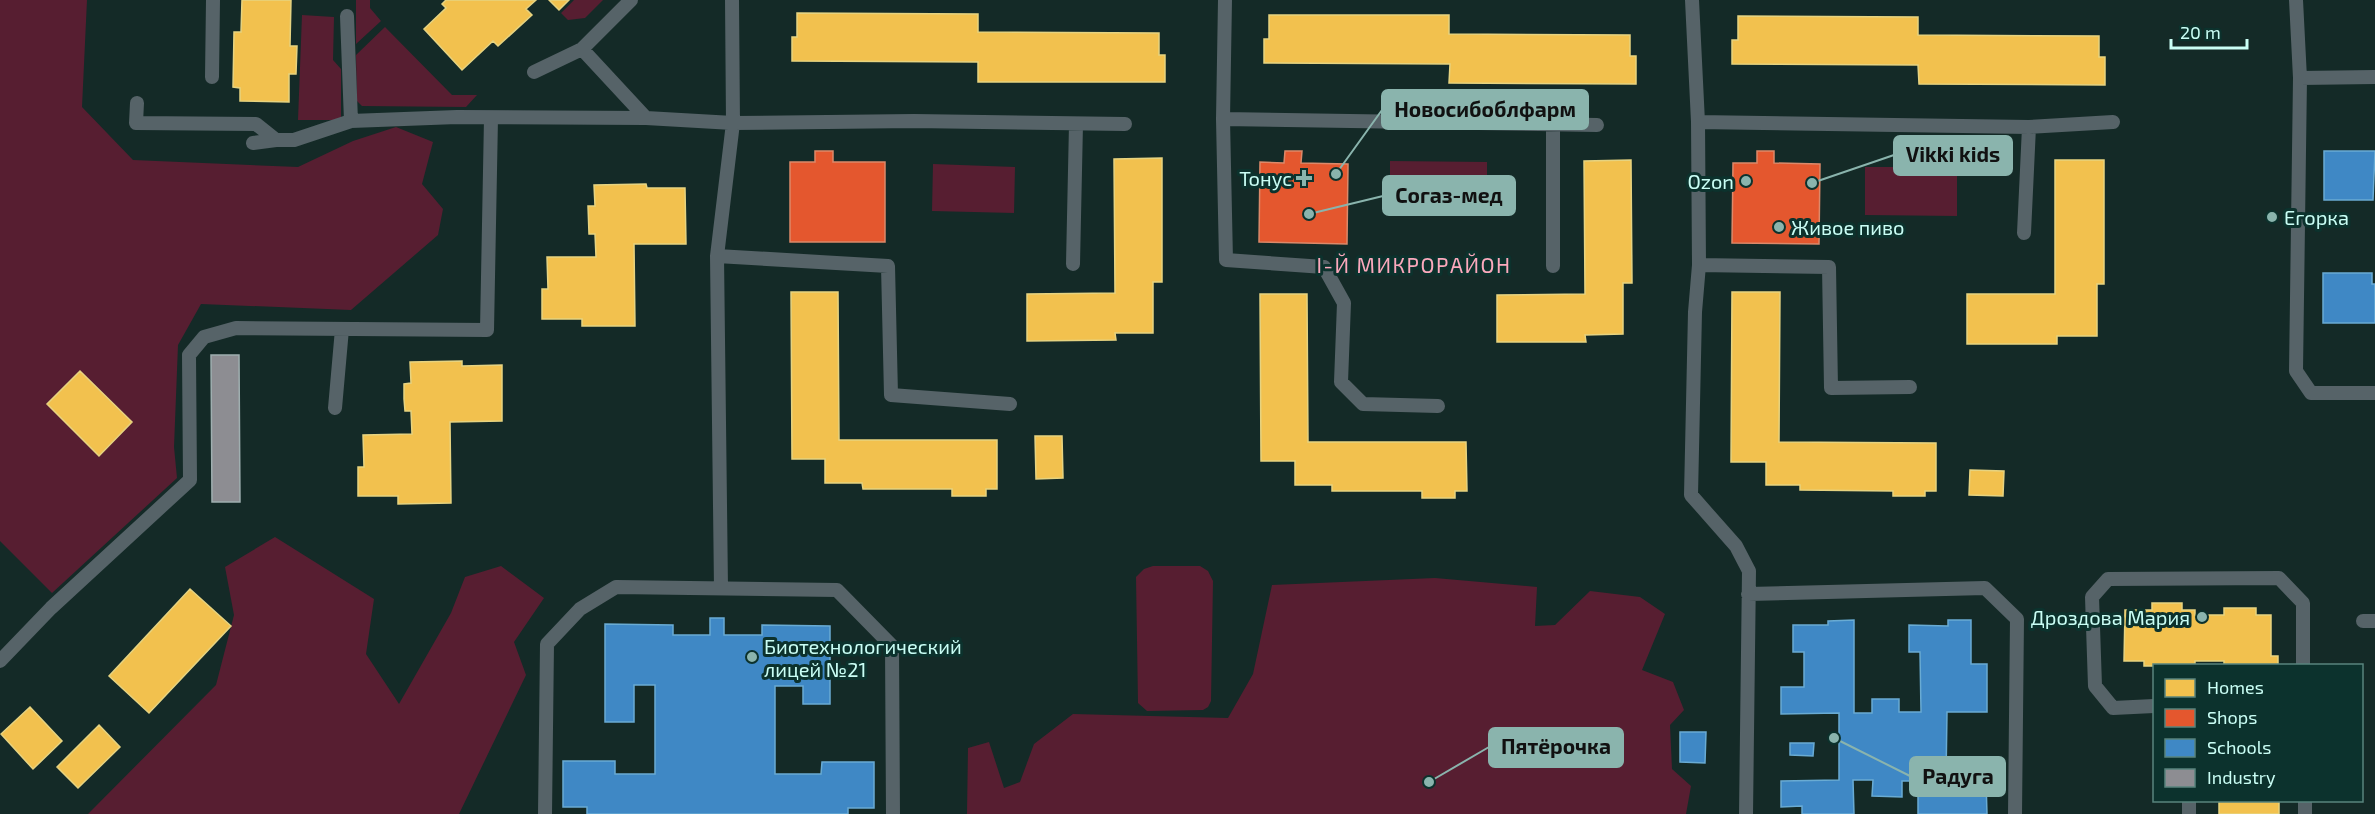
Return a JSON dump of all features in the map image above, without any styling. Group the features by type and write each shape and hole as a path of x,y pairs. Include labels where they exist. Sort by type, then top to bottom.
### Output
{"lane":[{"path":"212,77 213,0"},
{"path":"534,72 582,49 631,0"},
{"path":"721,588 717,255 733,123 732,0"},
{"path":"1225,0 1223,119 1226,260 1324,267 1344,303 1341,382 1363,404 1438,406"},
{"path":"1692,0 1698,122 1699,266 1695,312 1691,495 1736,546 1749,571 1746,814"},
{"path":"2296,0 2300,78 2296,371 2311,393 2375,393"},
{"path":"347,16 351,121"},
{"path":"582,49 646,118"},
{"path":"2300,78 2375,77"},
{"path":"136,103 136,123 256,124 276,140"},
{"path":"0,661 51,608 190,480 189,355 204,336 236,328 487,330 491,118"},
{"path":"253,143 294,140 351,121 646,118 733,123 914,120 1125,124"},
{"path":"1223,119 1597,125"},
{"path":"1698,122 2029,127 2113,122"},
{"path":"1073,264 1076,124"},
{"path":"1553,124 1553,266"},
{"path":"2024,233 2029,127"},
{"path":"717,255 888,266 891,394 1010,404"},
{"path":"1699,266 1829,267 1831,388 1910,387"},
{"path":"334,408 342,329"},
{"path":"2153,706 2113,708 2096,686 2092,597 2108,579 2279,578 2302,603 2303,664"},
{"path":"545,814 547,644 580,609 615,587 837,590 892,646 893,814"},
{"path":"1748,594 1985,588 2017,619 2015,814"}],"shaded area":[{"path":"0,0 87,0 82,107 133,160 298,167 353,141 396,127 433,142 422,184 443,209 438,235 351,310 201,304 178,345 174,447 177,478 52,593 0,541"},
{"path":"356,0 370,0 370,8 381,21 356,44"},
{"path":"574,0 603,0 585,18 568,20 561,13"},
{"path":"302,15 334,17 333,60 341,69 341,120 298,120"},
{"path":"385,27 452,95 477,95 466,107 362,106 357,101 356,55"},
{"path":"1390,161 1487,162 1487,212 1390,211"},
{"path":"933,164 1015,167 1014,213 932,211"},
{"path":"1865,167 1957,167 1957,216 1865,215"},
{"path":"275,537 374,599 366,654 399,704 451,613 465,577 501,566 544,598 514,642 526,675 459,814 88,814 216,685 234,615 225,567"},
{"path":"1153,566 1200,566 1208,571 1213,581 1211,701 1203,710 1147,711 1138,703 1136,577 1144,569"},
{"path":"1435,578 1537,587 1535,626 1555,625 1590,591 1640,597 1665,614 1642,670 1673,682 1684,710 1670,725 1672,769 1691,786 1686,814 967,814 968,748 989,742 1004,788 1020,782 1034,744 1073,714 1228,718 1253,674 1272,585"}],"building: Homes":[{"path":"242,0 291,0 290,46 297,46 296,74 289,74 289,102 240,101 240,88 233,87 234,32 241,32"},
{"path":"446,0 536,0 526,9 532,15 498,46 493,41 462,70 424,29 446,8 442,4"},
{"path":"549,0 569,0 559,10"},
{"path":"797,13 978,14 978,32 1159,33 1159,55 1165,55 1165,82 978,82 978,62 792,61 792,37 797,37"},
{"path":"1269,15 1449,15 1449,34 1630,35 1630,56 1636,56 1636,84 1449,83 1450,64 1264,63 1264,39 1269,39"},
{"path":"1738,16 1918,17 1918,35 2099,36 2099,57 2105,57 2105,85 1919,84 1918,65 1732,64 1732,40 1738,40"},
{"path":"1162,158 1162,282 1153,282 1153,333 1115,333 1116,340 1027,341 1027,294 1115,293 1114,159"},
{"path":"1631,160 1632,283 1623,283 1623,334 1585,335 1586,342 1497,342 1497,295 1585,294 1584,161"},
{"path":"2055,160 2104,160 2104,284 2097,284 2097,336 2057,336 2057,344 1967,344 1967,294 2055,294"},
{"path":"646,184 647,188 685,188 686,244 634,244 635,326 582,326 582,319 542,319 542,289 548,289 547,257 596,257 595,234 589,234 588,206 595,206 594,185"},
{"path":"791,292 838,292 839,440 997,440 997,489 986,489 986,496 952,496 952,489 863,489 862,483 825,483 825,459 792,459"},
{"path":"1732,292 1780,292 1779,442 1936,443 1936,491 1925,491 1925,496 1893,496 1893,491 1800,490 1800,485 1766,485 1766,462 1731,462"},
{"path":"1260,294 1307,294 1308,442 1466,442 1467,491 1455,491 1455,498 1422,498 1422,491 1332,491 1332,485 1295,485 1295,461 1261,461"},
{"path":"462,361 462,366 502,365 502,421 450,422 451,503 398,504 398,496 358,496 358,467 364,467 363,435 412,434 411,411 405,411 404,399 404,384 411,383 410,362"},
{"path":"80,371 132,422 99,456 47,404"},
{"path":"1035,436 1062,436 1063,478 1036,479"},
{"path":"1970,470 2004,471 2003,496 1969,495"},
{"path":"190,589 231,626 149,713 109,676"},
{"path":"2152,603 2182,603 2182,610 2195,610 2195,615 2224,615 2224,608 2256,608 2256,615 2271,615 2271,656 2278,656 2278,664 2224,664 2224,661 2195,661 2195,664 2144,666 2144,661 2124,661 2125,610 2152,610"},
{"path":"30,707 62,741 33,769 1,734"},
{"path":"99,725 120,747 78,788 57,767"},
{"path":"2219,802 2279,802 2279,814 2219,814"}],"building: Shops":[{"path":"815,151 833,151 833,162 885,162 885,242 790,242 790,162 815,162"},
{"path":"1285,151 1302,151 1301,163 1348,164 1347,244 1259,242 1260,162 1284,163"},
{"path":"1757,151 1774,151 1774,163 1820,164 1819,244 1732,243 1733,163 1757,163"}],"building: Schools":[{"path":"2324,151 2375,151 2373,200 2324,200"},
{"path":"2323,273 2372,273 2372,284 2375,284 2375,323 2323,323"},
{"path":"710,618 724,618 724,635 762,635 762,625 830,626 830,704 803,704 803,686 775,686 775,774 821,774 822,762 874,762 874,808 848,808 848,814 587,814 587,807 563,807 563,761 615,761 615,774 655,774 655,685 634,685 634,722 605,722 605,624 673,625 673,635 710,635"},
{"path":"1854,620 1854,713 1872,713 1872,699 1899,699 1899,712 1921,712 1920,652 1909,652 1909,625 1948,626 1948,620 1971,620 1971,664 1987,664 1987,712 1947,712 1946,779 1986,780 1987,814 1918,814 1918,781 1902,781 1902,797 1872,796 1873,780 1853,780 1854,814 1802,814 1802,806 1781,807 1781,781 1839,780 1839,713 1781,714 1781,687 1804,687 1804,652 1793,652 1793,625 1828,625 1828,621"},
{"path":"1680,732 1706,732 1705,763 1680,762"},
{"path":"1790,743 1814,743 1813,756 1790,755"}],"building: Industry":[{"path":"211,355 239,355 240,502 212,502"}],"place":[{"name":"Новосибоблфарм","path":"1336,174"},
{"name":"Тонус","path":"1304,178"},
{"name":"Ozon","path":"1746,181"},
{"name":"Vikki kids","path":"1812,183"},
{"name":"Согаз-мед","path":"1309,214"},
{"name":"Егорка","path":"2272,217"},
{"name":"Живое пиво","path":"1779,227"},
{"name":"Дроздова Мария","path":"2202,617"},
{"name":"Биотехнологический лицей №21","path":"752,657"},
{"name":"Радуга","path":"1834,738"},
{"name":"Пятёрочка","path":"1429,782"}],"district":[{"name":"I-Й МИКРОРАЙОН","path":"1414,264"}]}
